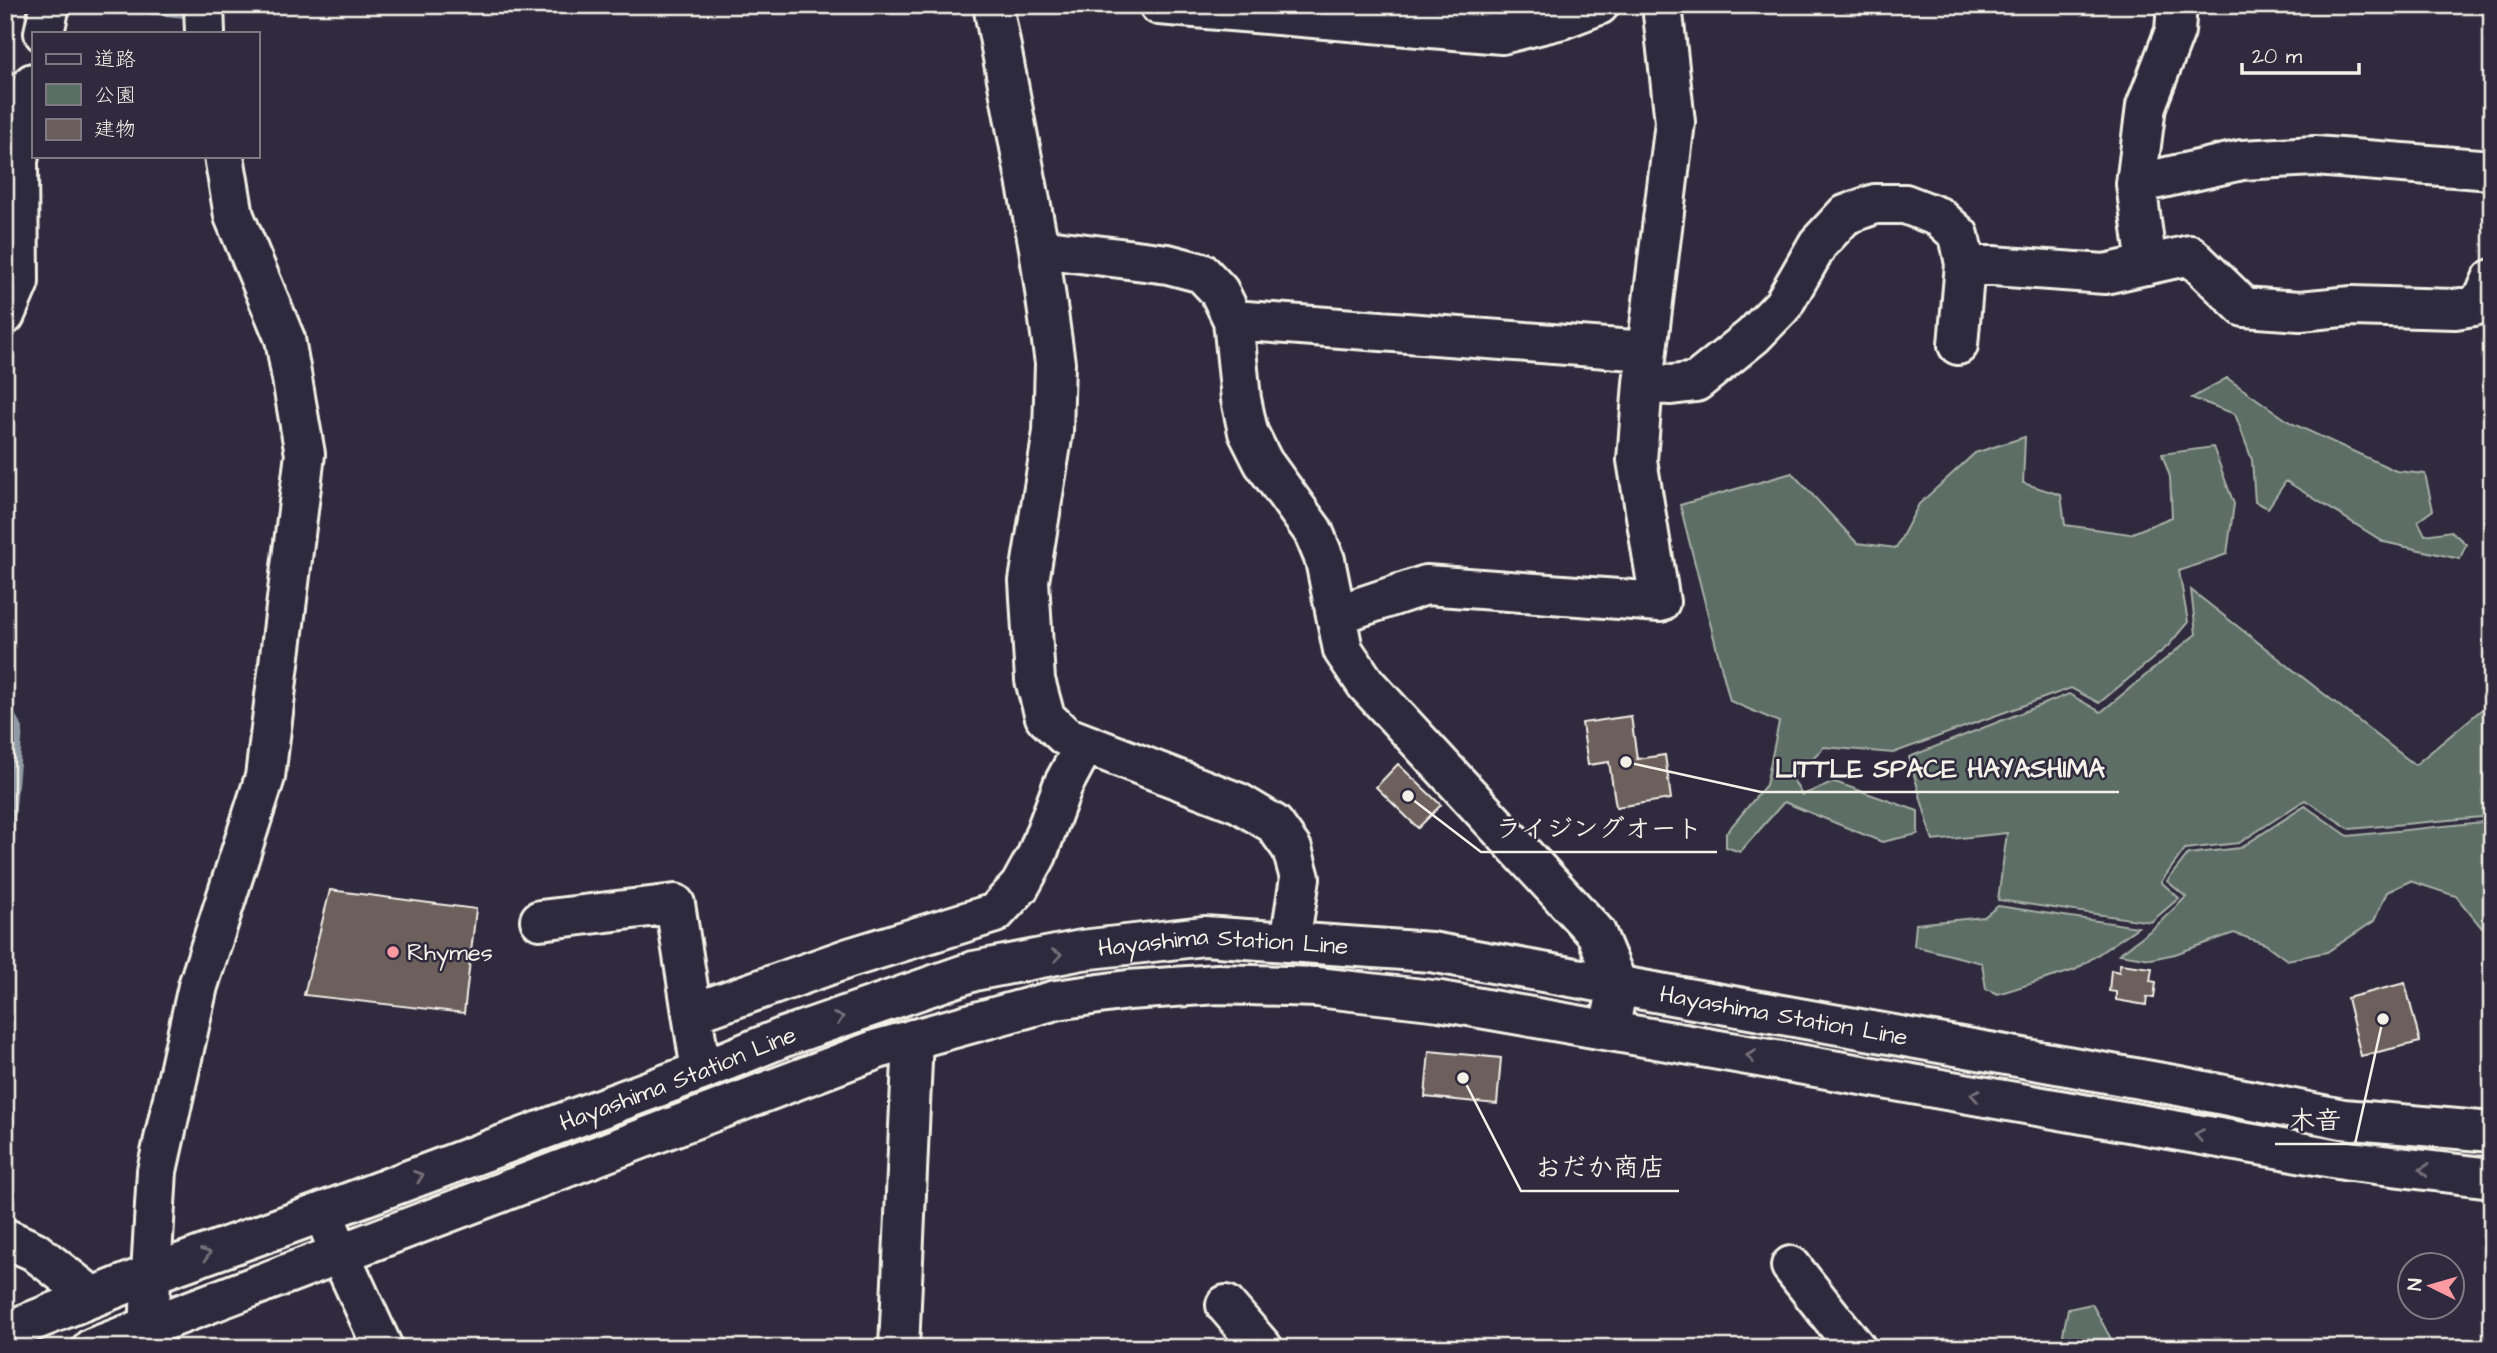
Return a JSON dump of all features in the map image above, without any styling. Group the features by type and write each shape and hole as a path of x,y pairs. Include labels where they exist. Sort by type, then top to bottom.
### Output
{"street":[{"path":"44,32 50,5"},
{"path":"204,5 205,32"},
{"path":"993,5 1039,248 1055,363 1053,432 1029,581 1035,680 1045,717 1065,736 1239,803 1274,824 1292,849 1300,878 1290,942"},
{"path":"1159,5 1502,34 1562,19 1599,5"},
{"path":"1336,615 1426,585 1660,602 1637,460 1645,367 1675,122 1662,5"},
{"path":"2147,265 2136,184 2146,106 2175,31 2177,5"},
{"path":"5,315 19,282 19,161 32,89"},
{"path":"2136,184 2242,160 2315,156 2492,170"},
{"path":"149,1337 157,1171 198,986 265,777 305,454 285,339 233,216 224,158"},
{"path":"1233,320 1645,367 1671,384 1696,382 1753,336 1783,305 1818,244 1844,215 1875,205 1905,204 1939,217 1959,235 1965,264 1958,345"},
{"path":"1039,248 1168,264 1202,273 1219,291 1233,320 1241,399 1248,432 1263,461 1313,531 1325,560 1343,650 1366,684 1596,933 1618,986 1609,1030"},
{"path":"1965,264 2105,274 2190,255 2244,307 2300,311 2353,306 2455,309 2474,306 2490,295"},
{"path":"693,1013 849,957 995,913 1020,886 1037,855 1063,785 1085,744"},
{"path":"540,920 675,904 701,1071"},
{"name":"Hayashima Station Line","path":"5,1332 151,1274 701,1071 785,1037 974,971 1082,950 1203,936 1431,952 2179,1086 2343,1119 2492,1132"},
{"name":"Hayashima Station Line","path":"92,1348 149,1337 340,1254 878,1048 1056,1000 1128,989 1218,984 1317,987 1440,1001 2350,1161 2492,1178"},
{"path":"899,1348 913,1039"},
{"path":"323,1212 383,1348"},
{"path":"5,1238 34,1251 93,1297"},
{"path":"1791,1266 1856,1348"},
{"path":"1226,1306 1263,1348"}],"green space":[{"path":"2227,378 2291,423 2396,471 2425,474 2433,510 2418,521 2425,535 2451,531 2466,544 2460,559 2384,542 2286,481 2268,508 2255,502 2252,460 2235,414 2192,398"},
{"path":"2025,437 2023,483 2061,495 2065,525 2130,534 2172,517 2170,477 2162,454 2213,447 2234,504 2227,554 2179,571 2188,622 2168,646 2099,703 2071,688 1893,753 1824,747 1792,778 1802,795 1835,782 1918,811 1918,834 1882,842 1784,802 1740,852 1726,847 1726,833 1766,785 1779,722 1730,701 1680,505 1792,473 1857,543 1896,548 1919,504 1975,453"},
{"path":"2191,590 2415,765 2492,701 2492,816 2350,829 2305,800 2239,843 2185,849 2161,882 2179,898 2151,922 1998,900 2007,833 1933,841 1909,757 2069,694 2101,712 2196,634"},
{"path":"2305,806 2348,836 2492,821 2492,926 2481,927 2456,896 2410,881 2387,892 2374,921 2327,952 2287,960 2265,944 2234,933 2175,954 2151,959 2119,954 2155,927 2186,897 2167,881 2188,854 2240,848"},
{"path":"1998,906 2138,927 2075,970 1998,994 1986,989 1982,963 1914,946 1916,924 1984,917"},
{"path":"2092,1304 2116,1348 2065,1348 2063,1334 2068,1309"}],"water":[{"path":"71,5 184,5 186,17"}],"building":[{"path":"1631,716 1637,759 1665,755 1671,799 1616,807 1609,762 1588,765 1582,723"},
{"path":"1398,764 1441,805 1418,828 1376,787"},
{"name":"Rhymes","path":"330,890 476,909 464,1013 304,995"},
{"path":"2120,964 2152,968 2150,981 2156,982 2154,998 2147,997 2146,1005 2116,1000 2116,992 2109,991 2111,970 2119,972"},
{"path":"2405,983 2420,1042 2361,1056 2347,998"},
{"path":"1429,1051 1501,1058 1497,1104 1425,1097"}],"waterway":[{"path":"5,709 17,729 5,864"}],"place":[{"name":"LITTLE SPACE HAYASHIMA","path":"1626,762"},
{"name":"ライジングオート","path":"1408,796"},
{"name":"Rhymes","path":"393,952"},
{"name":"木音","path":"2383,1019"},
{"name":"おだか商店","path":"1463,1078"}]}
